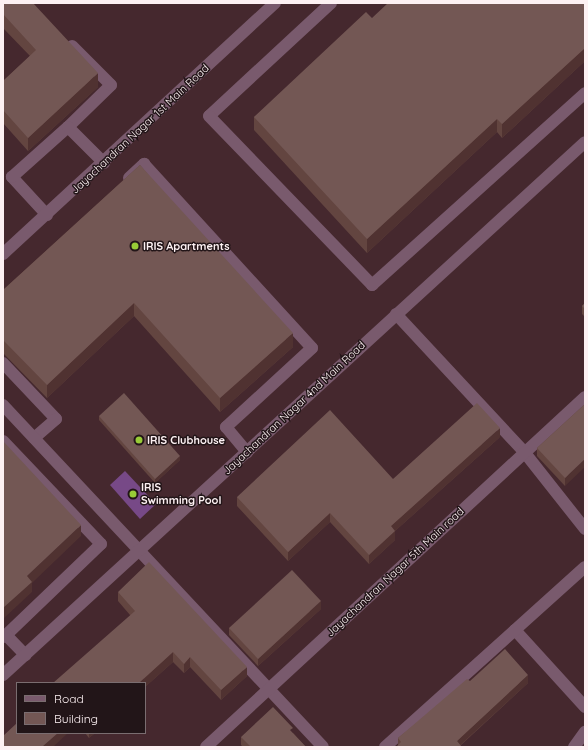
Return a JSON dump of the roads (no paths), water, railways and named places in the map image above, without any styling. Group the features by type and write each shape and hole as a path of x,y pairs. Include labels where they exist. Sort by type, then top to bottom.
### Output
{"street":[{"name":"Jayachandran Nagar 1st Main Road","path":"3,254 275,3"},
{"path":"330,3 209,116 372,286 585,93"},
{"path":"3,185 68,127 111,85 62,36"},
{"path":"68,127 104,162"},
{"name":"Jayachandran Nagar 4nd Main Road","path":"3,675 585,142"},
{"path":"120,185 144,164 312,348 226,427 247,452"},
{"path":"12,177 47,215"},
{"path":"396,314 525,453 585,529"},
{"path":"3,363 56,418 34,438"},
{"name":"Jayachandran Nagar 5th Main road","path":"206,747 585,397"},
{"path":"3,405 324,747"},
{"path":"3,441 101,544 4,636 25,655"},
{"path":"385,747 585,567"},
{"path":"515,630 585,707"},
{"path":"574,747 585,732"}],"place":[{"name":"IRIS Apartments","path":"135,246"},
{"name":"IRIS Clubhouse","path":"139,440"},
{"name":"IRIS Swimming Pool","path":"133,494"}]}
